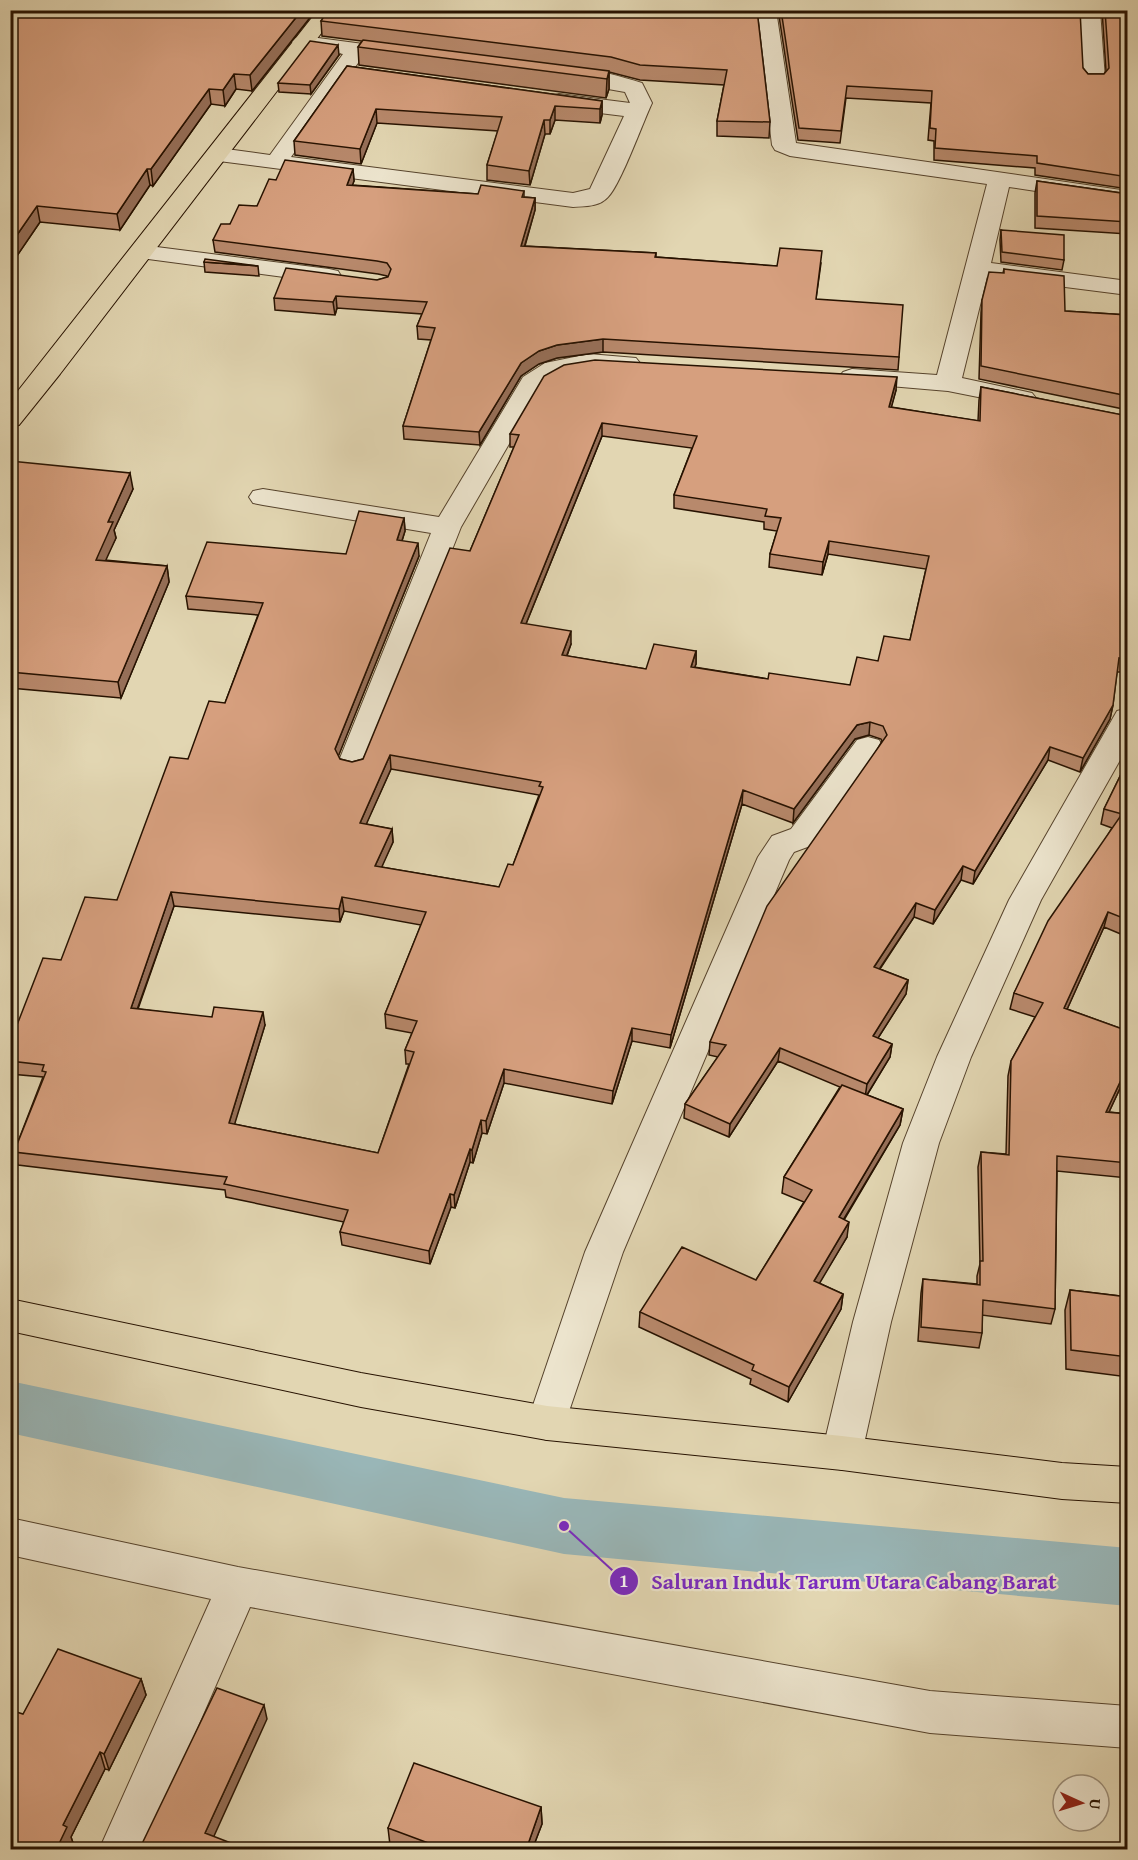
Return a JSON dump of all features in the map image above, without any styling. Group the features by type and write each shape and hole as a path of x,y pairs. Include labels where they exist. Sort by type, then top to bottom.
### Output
{"main road":[{"path":"10,419 102,306 328,10"},
{"path":"10,1315 361,1390 547,1423 842,1453 1062,1481 1128,1485"}],"street":[{"path":"766,10 783,145 790,149 1128,198"},
{"path":"1090,10 1094,79"},
{"path":"303,42 427,58"},
{"path":"276,162 350,73 357,49"},
{"path":"219,155 573,200 591,199 600,193 641,103 634,88 611,81 542,72"},
{"path":"533,97 637,111"},
{"path":"948,383 1000,179"},
{"path":"141,252 354,279"},
{"path":"977,268 1128,288"},
{"path":"353,763 447,527 524,393 539,376 557,366 577,362 651,365"},
{"path":"829,376 948,383 1049,404"},
{"path":"263,497 447,527"},
{"path":"842,1453 872,1322 915,1165 946,1078 1025,900 1128,718"},
{"path":"547,1423 604,1252 774,857 783,844 802,837 868,747"},
{"path":"10,1536 238,1586 930,1712 1128,1727"},
{"path":"121,1850 238,1586"}],"building":[{"path":"10,10 302,10 250,75 234,74 223,90 209,89 151,169 147,169 117,214 37,206 10,245"},
{"path":"328,10 757,10 770,122 717,121 727,70 640,65 611,57 321,21"},
{"path":"781,10 1080,10 1083,68 1088,74 1104,74 1109,68 1105,10 1128,10 1128,177 1037,163 1037,156 935,148 936,129 930,128 932,91 847,86 841,131 799,128"},
{"path":"363,40 609,71 607,79 358,47"},
{"path":"310,41 338,45 310,85 278,83"},
{"path":"347,66 602,101 600,109 555,106 550,120 544,120 529,171 487,165 502,117 376,109 360,149 294,141"},
{"path":"285,160 353,169 347,185 478,194 481,185 524,191 522,197 535,198 521,246 656,253 655,257 777,266 780,248 822,251 816,299 903,305 899,357 603,339 557,345 539,351 521,363 479,432 403,426 435,328 417,326 427,302 336,296 333,302 274,298 286,268 377,280 388,277 391,269 387,263 377,261 213,240 221,224 230,224 239,205 257,206 269,179 276,180"},
{"path":"1037,181 1128,194 1128,222 1037,216"},
{"path":"1001,230 1064,235 1064,260 1002,252"},
{"path":"205,259 258,266 204,262"},
{"path":"1004,269 1064,276 1065,311 1128,315 1128,396 981,366 982,300 989,272 1004,273"},
{"path":"595,360 897,377 889,407 980,421 981,387 1128,416 1128,633 1123,659 1119,658 1113,705 1083,758 1050,747 975,871 963,866 935,910 916,903 874,967 908,980 873,1036 892,1044 867,1084 780,1048 730,1124 685,1104 726,1045 710,1042 767,906 887,735 883,726 870,722 857,725 794,809 743,790 671,1035 632,1028 613,1091 504,1069 486,1121 481,1120 472,1150 470,1149 454,1195 450,1194 429,1251 340,1232 348,1210 224,1184 227,1177 14,1152 46,1072 42,1071 44,1065 10,1061 10,1043 43,958 61,960 85,897 117,900 170,757 188,759 209,701 225,703 263,603 186,596 207,542 346,554 359,511 404,518 397,540 418,543 335,749 340,759 352,762 363,759 450,548 470,551 519,435 510,434 544,376 564,365","holes":["602,423 697,436 674,495 767,509 765,516 781,518 770,554 823,562 829,541 929,556 910,640 884,636 878,661 857,657 850,685 769,673 768,679 691,667 696,651 654,644 646,669 562,655 571,631 521,623","390,755 541,782 539,786 543,787 513,865 508,864 499,887 375,866 392,829 360,823","171,892 339,909 342,897 426,912 385,1014 417,1021 405,1050 414,1052 378,1153 229,1123 263,1012 214,1007 212,1017 131,1008"]},
{"path":"10,461 130,473 108,522 113,522 96,560 167,566 118,682 10,672"},
{"path":"1128,760 1128,920 1108,912 1064,1008 1128,1031 1128,1065 1106,1112 1128,1114 1128,1163 1057,1156 1055,1309 983,1300 982,1333 921,1327 923,1279 980,1285 980,1261 983,1261 981,1152 1009,1155 1011,1061 1043,1003 1014,993 1048,921 1122,814 1104,809"},
{"path":"842,1085 903,1109 839,1217 849,1222 814,1281 843,1294 789,1387 752,1370 754,1365 640,1312 682,1247 756,1280 812,1190 784,1177"},
{"path":"1070,1290 1128,1297 1128,1357 1071,1350"},
{"path":"58,1649 141,1679 104,1754 100,1752 63,1825 67,1827 56,1850 10,1850 10,1710 23,1714"},
{"path":"217,1688 264,1705 205,1833 249,1850 139,1850"},
{"path":"414,1763 541,1807 526,1850 447,1850 388,1828"}],"waterway":[{"path":"10,1407 564,1526 1128,1577"}],"place":[{"name":"Saluran Induk Tarum Utara Cabang Barat","path":"564,1526"}]}
